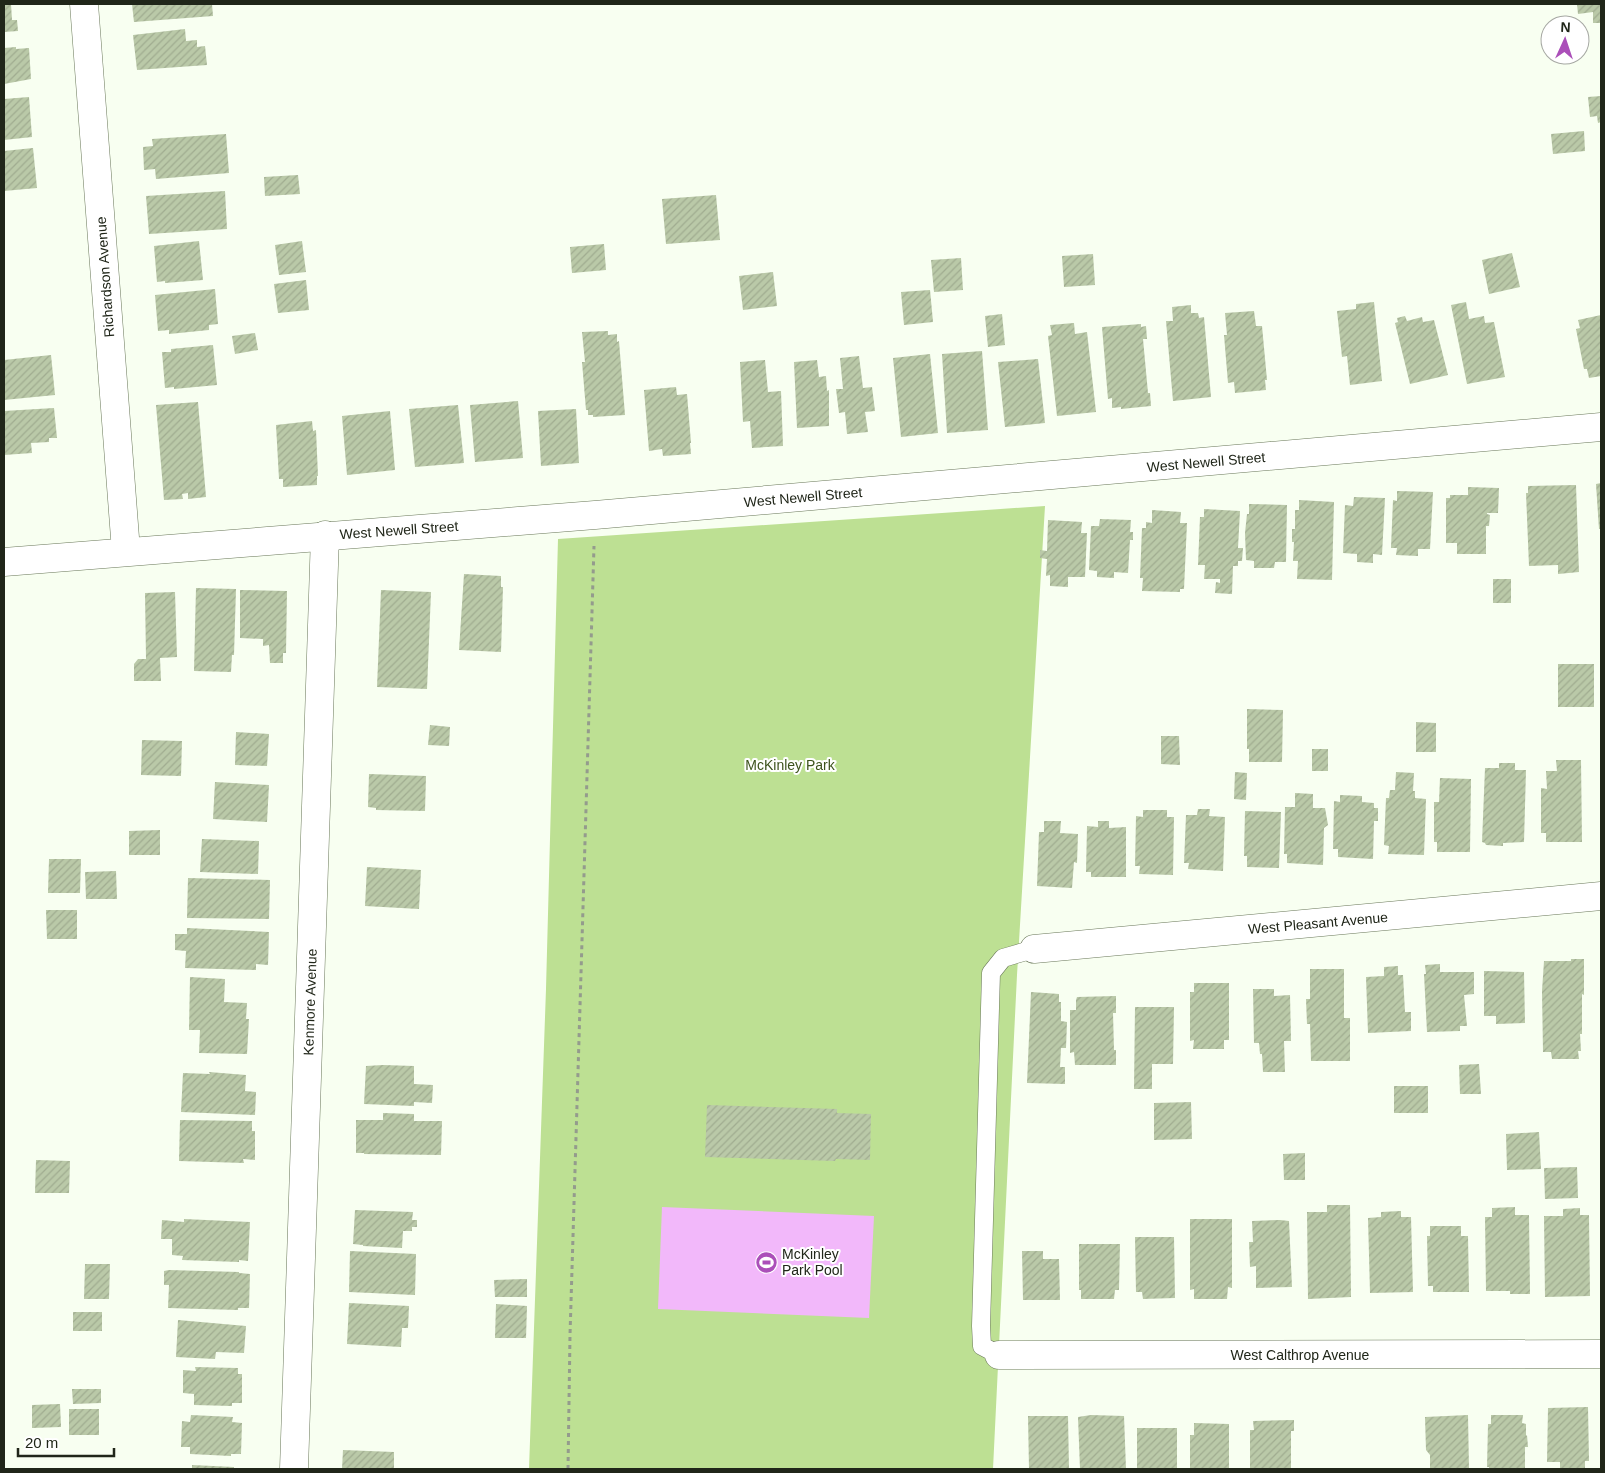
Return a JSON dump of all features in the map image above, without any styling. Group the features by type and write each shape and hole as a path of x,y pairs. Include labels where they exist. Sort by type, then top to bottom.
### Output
{"street":[{"name":"Richardson Avenue","path":"84,4 126,551"},
{"name":"West Newell Street","path":"4,562 594,515 1601,427"},
{"name":"Kenmore Avenue","path":"294,1469 325,535"},
{"name":"West Pleasant Avenue","path":"1034,949 1601,896"},
{"name":"West Calthrop Avenue","path":"999,1355 1601,1354"}],"lane":[{"path":"999,1355 982,1346 981,1326 991,973 1003,958 1034,949"}],"path":[{"path":"568,1469 594,515"}],"green space":[{"name":"McKinley Park","path":"1045,506 1017,975 993,1469 529,1469 546,989 558,539"}],"shaded area":[{"name":"McKinley Park Pool","path":"662,1207 874,1216 869,1318 658,1309"}],"building":[{"path":"4,4 11,4 12,20 17,20 18,31 4,32"},
{"path":"132,4 212,4 213,16 134,22"},
{"path":"1577,4 1601,4 1601,23 1593,23 1593,12 1578,14"},
{"path":"185,29 186,41 197,40 197,47 205,46 207,65 137,70 133,35"},
{"path":"16,47 16,49 29,48 31,79 4,84 4,48"},
{"path":"1601,96 1601,122 1598,123 1597,116 1590,117 1588,97"},
{"path":"29,97 32,137 4,140 4,99"},
{"path":"1584,131 1585,151 1553,154 1551,134"},
{"path":"226,134 229,173 156,179 155,169 144,170 143,147 153,146 152,139"},
{"path":"33,148 37,188 4,191 4,151"},
{"path":"298,175 300,194 265,196 264,177"},
{"path":"225,191 227,229 149,234 146,196"},
{"path":"716,195 720,240 666,244 662,199"},
{"path":"199,241 203,280 157,282 154,246"},
{"path":"302,241 306,272 279,275 275,245"},
{"path":"604,244 606,270 572,273 570,247"},
{"path":"1512,253 1520,287 1489,294 1482,260"},
{"path":"1093,254 1095,285 1064,287 1062,256"},
{"path":"961,258 963,290 934,292 931,260"},
{"path":"773,272 777,306 743,310 739,276"},
{"path":"306,280 309,310 278,313 274,284"},
{"path":"215,289 218,324 209,325 209,330 169,334 169,330 158,331 155,295"},
{"path":"930,290 933,322 904,325 901,292"},
{"path":"1374,302 1382,381 1350,385 1347,356 1342,357 1337,311 1356,309 1356,304"},
{"path":"1466,302 1469,319 1484,316 1485,323 1494,322 1505,377 1467,384 1451,305"},
{"path":"1191,305 1191,313 1198,313 1199,318 1204,317 1211,397 1173,401 1166,321 1173,321 1172,307"},
{"path":"1254,311 1256,326 1262,326 1267,380 1265,380 1266,390 1235,393 1234,382 1228,383 1224,335 1227,335 1225,313"},
{"path":"1002,314 1005,345 988,347 985,316"},
{"path":"1601,315 1601,376 1589,378 1587,369 1584,369 1576,329 1580,328 1578,320"},
{"path":"1405,316 1407,321 1422,317 1423,322 1434,320 1448,375 1410,384 1395,323 1398,322 1397,318"},
{"path":"1074,323 1075,334 1087,332 1096,412 1057,416 1048,336 1052,335 1050,325"},
{"path":"1141,324 1141,327 1146,326 1147,339 1143,339 1151,406 1112,408 1112,398 1108,399 1102,327"},
{"path":"608,331 608,335 617,334 617,342 619,341 625,415 593,417 593,415 588,415 588,410 586,410 582,362 585,362 582,332"},
{"path":"255,333 258,350 235,354 232,336"},
{"path":"213,345 217,385 174,389 174,387 165,388 162,352 171,352 171,349"},
{"path":"982,351 988,430 947,433 942,354"},
{"path":"930,354 938,433 901,437 893,358"},
{"path":"51,355 55,395 4,400 4,360"},
{"path":"859,356 863,388 872,387 875,411 865,412 868,432 847,434 845,412 839,413 836,389 843,389 840,358"},
{"path":"1038,359 1045,423 1005,427 998,362"},
{"path":"765,360 768,392 781,391 783,446 752,448 750,421 743,422 740,362"},
{"path":"817,360 819,377 826,376 827,391 829,390 829,426 797,428 794,362"},
{"path":"676,387 677,395 687,394 691,454 663,456 662,449 649,451 644,390"},
{"path":"518,401 523,458 475,462 470,405"},
{"path":"198,402 206,497 188,499 188,493 182,494 183,499 164,500 156,405"},
{"path":"458,405 464,463 415,467 409,409"},
{"path":"54,408 57,438 49,438 49,442 31,443 32,453 4,455 4,411"},
{"path":"576,409 579,463 541,466 538,411"},
{"path":"390,411 395,470 347,475 342,416"},
{"path":"312,421 313,431 316,430 317,485 283,487 283,479 279,479 276,425"},
{"path":"1601,483 1601,529 1599,529 1596,484"},
{"path":"1576,485 1579,572 1558,574 1558,565 1529,566 1526,493 1528,493 1528,486"},
{"path":"1468,487 1499,488 1498,513 1487,513 1490,515 1489,526 1486,526 1486,554 1457,554 1457,543 1446,543 1446,498 1450,498 1450,495 1468,495"},
{"path":"1397,491 1433,492 1430,549 1418,549 1418,556 1396,555 1397,548 1391,548 1393,500 1397,501"},
{"path":"1354,497 1385,498 1382,555 1373,554 1373,563 1357,562 1357,554 1343,553 1345,505 1353,506"},
{"path":"1299,500 1334,502 1332,580 1297,579 1298,561 1293,561 1294,542 1292,542 1292,529 1295,529 1295,510 1299,510"},
{"path":"1249,504 1287,505 1286,562 1275,562 1274,568 1254,568 1254,561 1246,560 1245,533"},
{"path":"1204,509 1240,511 1238,548 1243,548 1242,561 1238,561 1238,566 1233,566 1232,594 1215,593 1216,582 1220,583 1220,579 1204,579 1205,565 1198,565 1200,517 1204,517"},
{"path":"1152,510 1181,512 1180,523 1187,523 1184,589 1180,589 1180,592 1142,591 1143,578 1140,578 1142,528 1146,528 1146,522 1152,523"},
{"path":"1100,519 1131,520 1130,532 1133,532 1133,540 1130,540 1128,573 1114,572 1114,578 1097,577 1097,571 1089,570 1091,526 1099,526"},
{"path":"1048,520 1082,522 1081,533 1087,533 1085,577 1068,577 1068,587 1050,586 1050,575 1046,576 1047,559 1040,558 1040,550 1047,551"},
{"path":"464,574 501,576 501,587 503,587 501,652 459,650"},
{"path":"1493,579 1511,579 1511,603 1493,603"},
{"path":"196,588 236,589 234,655 232,655 231,672 194,671"},
{"path":"240,590 287,591 286,653 283,653 283,663 270,663 269,645 263,646 263,639 240,638"},
{"path":"381,590 431,592 427,689 377,687"},
{"path":"175,592 177,657 160,658 161,681 134,681 134,664 138,659 146,659 145,593"},
{"path":"1558,664 1594,664 1594,707 1558,707"},
{"path":"1247,709 1283,710 1282,762 1249,762 1249,749 1247,749"},
{"path":"1416,722 1436,723 1436,752 1416,752"},
{"path":"430,725 450,727 449,746 428,745"},
{"path":"236,732 269,734 267,766 235,765"},
{"path":"1161,736 1179,736 1180,765 1161,764"},
{"path":"142,740 182,741 181,776 141,775"},
{"path":"1312,749 1328,749 1328,771 1312,771"},
{"path":"1556,760 1581,760 1582,842 1546,842 1546,833 1541,833 1541,788 1547,789 1546,771 1557,771"},
{"path":"1499,763 1515,763 1515,770 1526,770 1524,842 1503,843 1503,846 1486,845 1482,842 1485,768 1499,768"},
{"path":"1235,772 1247,773 1246,800 1234,799"},
{"path":"1396,772 1414,773 1413,791 1415,791 1415,798 1426,799 1424,855 1388,854 1389,846 1384,845 1386,798 1389,798 1390,790 1395,790"},
{"path":"369,774 426,776 425,811 376,810 376,808 368,807"},
{"path":"1440,778 1471,779 1470,852 1437,852 1437,842 1434,842 1434,802 1439,802"},
{"path":"215,782 269,785 267,822 213,819"},
{"path":"1295,793 1313,794 1313,808 1325,808 1328,825 1324,828 1323,865 1287,863 1287,854 1284,854 1285,807 1295,807"},
{"path":"1340,795 1362,796 1362,802 1374,803 1374,808 1378,808 1378,821 1374,821 1373,859 1338,857 1338,849 1333,849 1334,801 1340,802"},
{"path":"1198,809 1210,809 1209,816 1225,817 1223,871 1188,869 1189,863 1184,863 1186,815 1197,815"},
{"path":"1143,810 1167,810 1167,817 1174,817 1173,875 1139,874 1140,866 1135,866 1136,816 1143,817"},
{"path":"1245,811 1281,812 1279,868 1247,867 1247,856 1244,856"},
{"path":"1044,821 1061,821 1060,833 1078,834 1077,863 1074,862 1072,888 1037,886 1039,832 1044,832"},
{"path":"1098,821 1109,821 1109,828 1126,827 1126,877 1091,877 1091,872 1086,872 1087,826 1098,827"},
{"path":"160,830 160,855 129,855 129,831"},
{"path":"202,839 259,841 258,874 200,872"},
{"path":"49,859 81,859 80,893 48,893"},
{"path":"367,867 421,870 419,909 365,906"},
{"path":"116,871 117,899 86,899 85,872"},
{"path":"188,878 270,880 269,919 187,918"},
{"path":"46,910 77,910 77,939 47,939"},
{"path":"187,928 269,932 268,965 256,964 256,970 185,968 186,951 175,950 175,934 187,934"},
{"path":"1571,959 1584,959 1582,1034 1580,1034 1581,1051 1578,1051 1579,1059 1552,1059 1551,1052 1543,1052 1542,991 1544,961 1571,961"},
{"path":"1440,964 1440,972 1474,972 1474,994 1464,995 1467,1026 1460,1026 1460,1031 1427,1032 1425,965"},
{"path":"1398,966 1398,975 1403,975 1405,1012 1411,1012 1411,1031 1368,1033 1366,977 1384,976 1384,967"},
{"path":"1310,969 1344,969 1344,1018 1350,1018 1350,1061 1311,1061 1310,1024 1307,1024 1306,999 1310,999"},
{"path":"1484,971 1524,972 1525,1023 1496,1024 1496,1016 1484,1016"},
{"path":"190,977 225,979 224,1002 247,1003 246,1019 249,1019 247,1054 199,1053 200,1030 189,1030"},
{"path":"1194,983 1229,983 1229,1040 1224,1040 1224,1049 1193,1049 1194,1040 1190,1041 1190,992 1194,992"},
{"path":"1253,989 1274,989 1274,996 1290,995 1291,1041 1284,1041 1285,1072 1263,1072 1259,1043 1254,1043"},
{"path":"1031,992 1059,994 1061,1021 1067,1022 1066,1048 1061,1048 1060,1067 1065,1067 1065,1084 1027,1083"},
{"path":"1116,996 1116,1013 1113,1013 1116,1065 1075,1065 1074,1052 1070,1053 1070,1010 1076,1010 1077,997"},
{"path":"1135,1007 1174,1007 1173,1064 1152,1064 1152,1089 1134,1089"},
{"path":"1479,1064 1481,1094 1460,1094 1459,1065"},
{"path":"366,1066 414,1066 414,1084 433,1085 432,1103 414,1102 414,1106 364,1104"},
{"path":"209,1072 246,1075 245,1091 256,1092 255,1115 181,1112 183,1073 210,1074"},
{"path":"1394,1086 1428,1086 1428,1113 1394,1113"},
{"path":"1191,1102 1192,1139 1154,1140 1154,1103"},
{"path":"707,1105 837,1109 837,1113 871,1114 870,1160 836,1159 835,1161 705,1157"},
{"path":"383,1113 414,1114 414,1121 442,1121 441,1155 356,1153 356,1120 383,1120"},
{"path":"180,1120 252,1121 252,1131 255,1131 255,1160 243,1159 244,1163 179,1161"},
{"path":"1539,1132 1541,1169 1507,1170 1506,1134"},
{"path":"1305,1153 1305,1180 1284,1180 1283,1154"},
{"path":"36,1160 70,1161 69,1193 35,1193"},
{"path":"1577,1167 1578,1198 1545,1199 1544,1168"},
{"path":"1327,1205 1350,1205 1351,1297 1308,1299 1307,1212 1327,1212"},
{"path":"1515,1207 1515,1215 1529,1215 1530,1294 1510,1294 1510,1291 1486,1291 1485,1217 1492,1217 1492,1208"},
{"path":"1580,1208 1580,1215 1589,1215 1590,1296 1545,1297 1544,1216 1563,1216 1563,1209"},
{"path":"355,1210 413,1212 412,1220 417,1220 417,1227 412,1227 412,1231 403,1231 402,1248 353,1244"},
{"path":"1401,1211 1401,1217 1411,1217 1413,1292 1370,1293 1368,1218 1381,1217 1381,1212"},
{"path":"184,1219 250,1222 248,1261 182,1260 183,1256 172,1255 172,1239 161,1239 162,1220 184,1222"},
{"path":"1190,1219 1232,1219 1232,1288 1228,1287 1227,1299 1194,1299 1194,1289 1190,1290"},
{"path":"1252,1221 1289,1221 1292,1287 1256,1288 1256,1266 1250,1267 1249,1242 1253,1242"},
{"path":"1430,1226 1461,1226 1461,1236 1468,1236 1469,1292 1433,1292 1433,1286 1428,1286 1427,1236 1430,1236"},
{"path":"1135,1237 1174,1237 1175,1298 1143,1299 1142,1292 1136,1292"},
{"path":"1079,1244 1120,1244 1119,1290 1115,1290 1114,1299 1081,1299 1081,1290 1079,1290"},
{"path":"350,1251 416,1254 415,1295 349,1292"},
{"path":"1022,1251 1043,1251 1043,1259 1059,1259 1060,1300 1023,1300"},
{"path":"85,1264 110,1264 109,1299 84,1299"},
{"path":"164,1271 250,1274 249,1308 238,1308 238,1310 168,1308 169,1285 164,1285"},
{"path":"527,1279 527,1297 495,1297 494,1280"},
{"path":"349,1303 409,1306 408,1328 402,1328 401,1347 347,1344"},
{"path":"496,1304 527,1306 526,1338 495,1338"},
{"path":"73,1312 102,1312 102,1331 73,1331"},
{"path":"178,1320 246,1326 244,1353 216,1352 215,1359 176,1357"},
{"path":"195,1367 238,1368 238,1374 242,1374 242,1403 232,1403 232,1406 194,1405 194,1394 183,1393 183,1370 196,1371"},
{"path":"72,1389 101,1389 101,1403 73,1404"},
{"path":"60,1404 61,1427 32,1428 32,1405"},
{"path":"1588,1407 1589,1461 1585,1461 1585,1469 1560,1469 1560,1462 1547,1462 1548,1408"},
{"path":"69,1409 99,1409 99,1435 69,1435"},
{"path":"191,1415 233,1417 232,1422 242,1423 241,1454 231,1454 231,1456 190,1454 190,1447 181,1447 182,1421 190,1422"},
{"path":"1091,1415 1124,1416 1126,1469 1080,1469 1078,1417"},
{"path":"1468,1415 1469,1469 1430,1469 1430,1455 1426,1450 1425,1417"},
{"path":"1491,1415 1523,1415 1522,1423 1526,1424 1528,1447 1525,1447 1525,1469 1489,1469 1487,1467 1488,1424 1491,1424"},
{"path":"1028,1416 1068,1416 1069,1469 1029,1469"},
{"path":"1294,1420 1294,1431 1291,1431 1291,1469 1250,1469 1250,1430 1254,1430 1253,1421"},
{"path":"1194,1423 1229,1424 1229,1469 1190,1469 1190,1435 1194,1435"},
{"path":"1137,1428 1177,1428 1177,1469 1137,1469"},
{"path":"343,1450 394,1452 394,1469 342,1469"},
{"path":"192,1465 234,1467 234,1469 192,1469"}],"place":[{"name":"McKinley Park Pool","path":"766,1262"}]}
